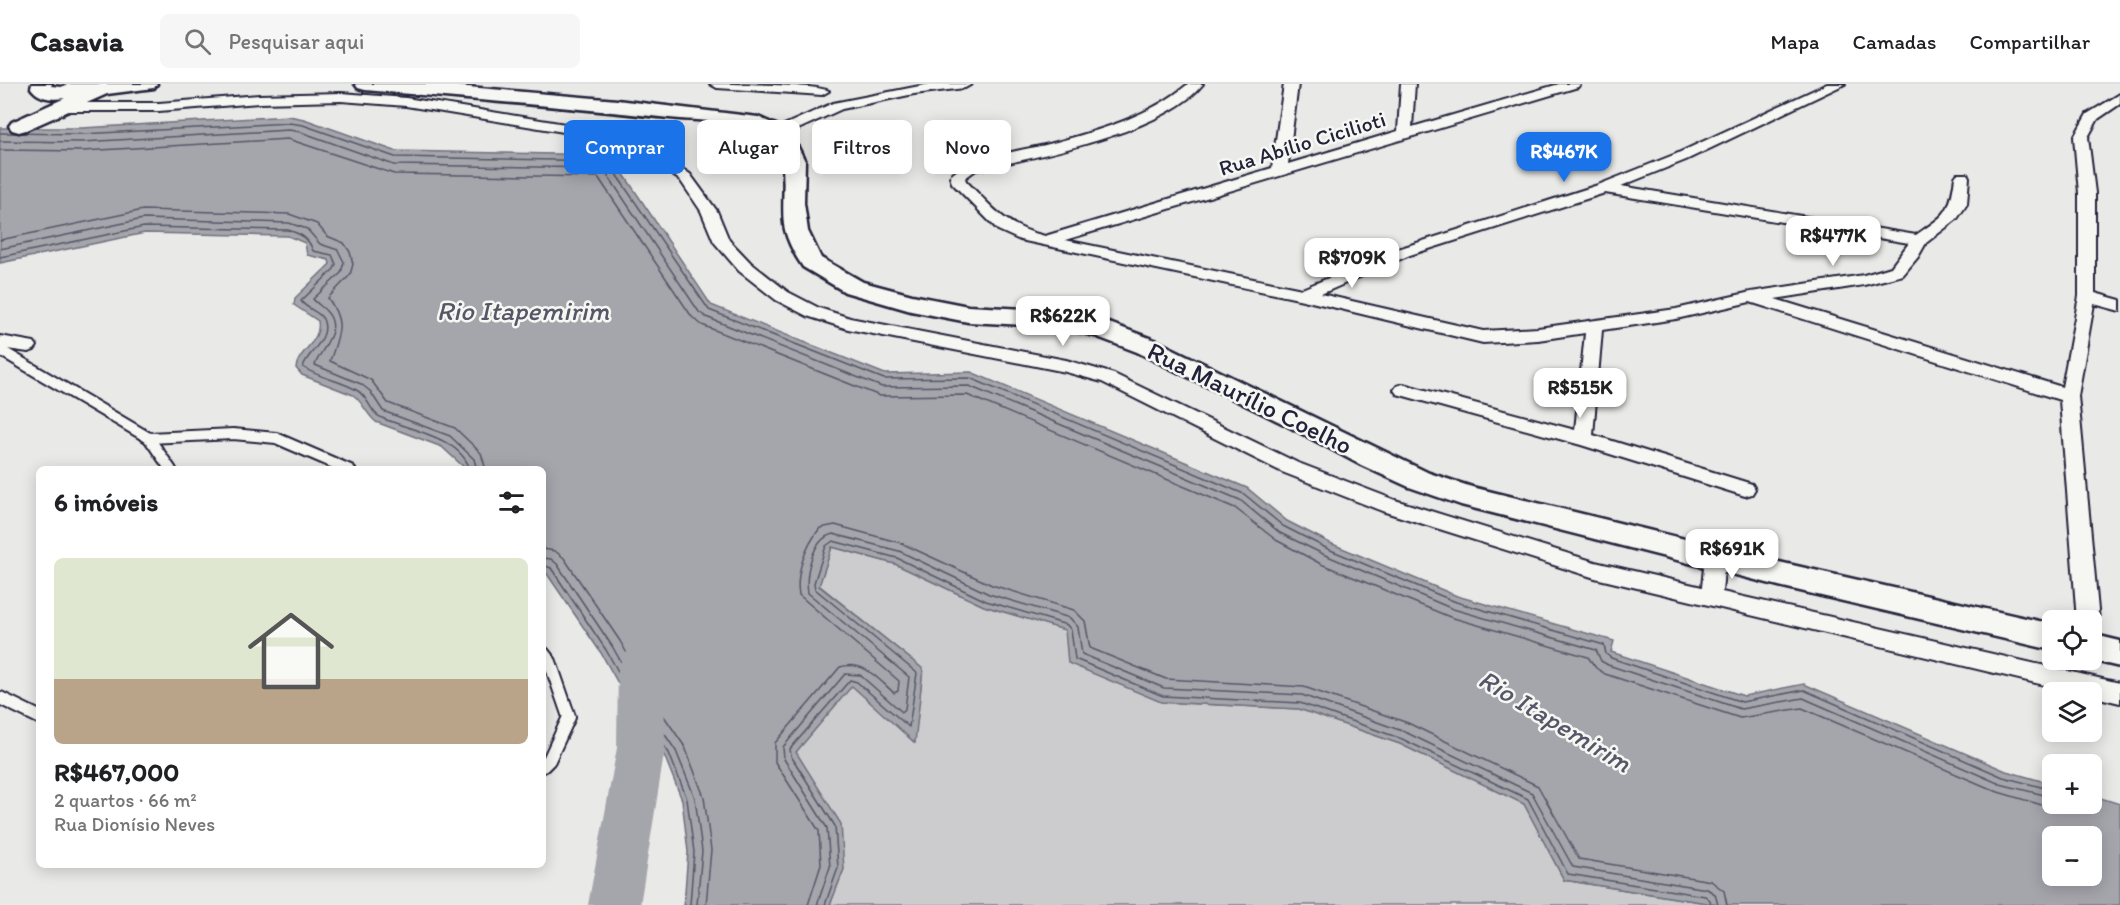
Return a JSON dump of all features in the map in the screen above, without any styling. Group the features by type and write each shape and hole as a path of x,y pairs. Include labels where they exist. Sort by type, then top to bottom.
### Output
{"main road":[{"path":"11,132 24,113 52,90 147,84"},
{"path":"365,84 744,120"},
{"path":"11,132 52,90"},
{"name":"Rua Maurílio Coelho","path":"794,174 793,203 802,245 811,262 854,287 911,303 968,314 1060,320 1103,330 1146,346 1419,480 1482,500 1715,558 2042,635"},
{"path":"2102,650 2120,654"}],"street":[{"path":"717,84 818,87 838,106"},
{"path":"800,123 838,106 915,90 965,84"},
{"path":"1196,84 1190,91 1155,112 1116,128 971,167 957,177 963,187 1004,227 1020,235 1303,295 1483,337 1538,334 1676,314 1751,297 1864,280 1897,271 1912,254 1919,240 1949,219 1959,204 1962,177"},
{"path":"1279,173 1291,84"},
{"path":"1405,134 1408,84"},
{"name":"Rua Abílio Cicilioti","path":"1043,241 1279,173 1405,134 1526,92 1573,84"},
{"path":"1303,295 1404,252 1603,188 1682,157 1839,84"},
{"path":"52,90 102,108 159,107 259,99 342,97 406,102 596,133 620,139 638,146 685,177 709,211 722,242 745,267 782,296 813,312 869,327 1066,366 1108,378 1289,466 1389,506 1595,570 2120,693"},
{"path":"2087,610 2069,396 2087,296 2087,193 2081,137 2092,117 2120,98"},
{"path":"1603,188 1919,240"},
{"path":"2087,296 2120,306"},
{"path":"1751,297 2069,396"},
{"path":"1583,439 1594,326"},
{"path":"0,342 28,346"},
{"path":"1403,390 1583,439 1745,489"},
{"path":"1711,598 1715,558"}],"lane":[{"path":"0,350 149,438 168,466"},
{"path":"149,438 233,434 276,438 341,466"},
{"path":"546,657 550,662 569,717 546,763"},
{"path":"0,698 36,716"}],"shaded area":[{"path":"832,547 895,564 984,606 1065,630 1161,702 1299,709 1400,744 1524,804 1564,880 1719,905 830,905 844,869 796,752 852,685 914,742 923,669 819,585"}],"water":[{"name":"Rio Itapemirim","path":"289,116 304,119 395,151 564,154 564,174 624,174 711,305 885,374 971,372 1247,488 1287,521 1330,543 1457,596 1614,641 1611,652 1744,696 1804,684 2006,771 2042,781 2042,814 2102,814 2102,798 2120,804 2120,905 1719,905 1564,880 1524,804 1400,744 1299,709 1161,702 1068,663 1065,630 984,606 895,564 832,547 819,586 923,669 915,743 852,686 796,752 841,824 844,869 830,905 684,905 688,852 682,800 664,755 636,715 601,653 546,572 546,466 463,466 442,447 376,422 353,395 302,375 296,368 301,356 317,335 318,321 294,305 295,298 330,264 329,260 307,255 305,243 288,236 145,233 0,263 0,128 82,128"}],"waterway":[{"name":"Rio Itapemirim","path":"614,905 641,748 641,667"}]}
